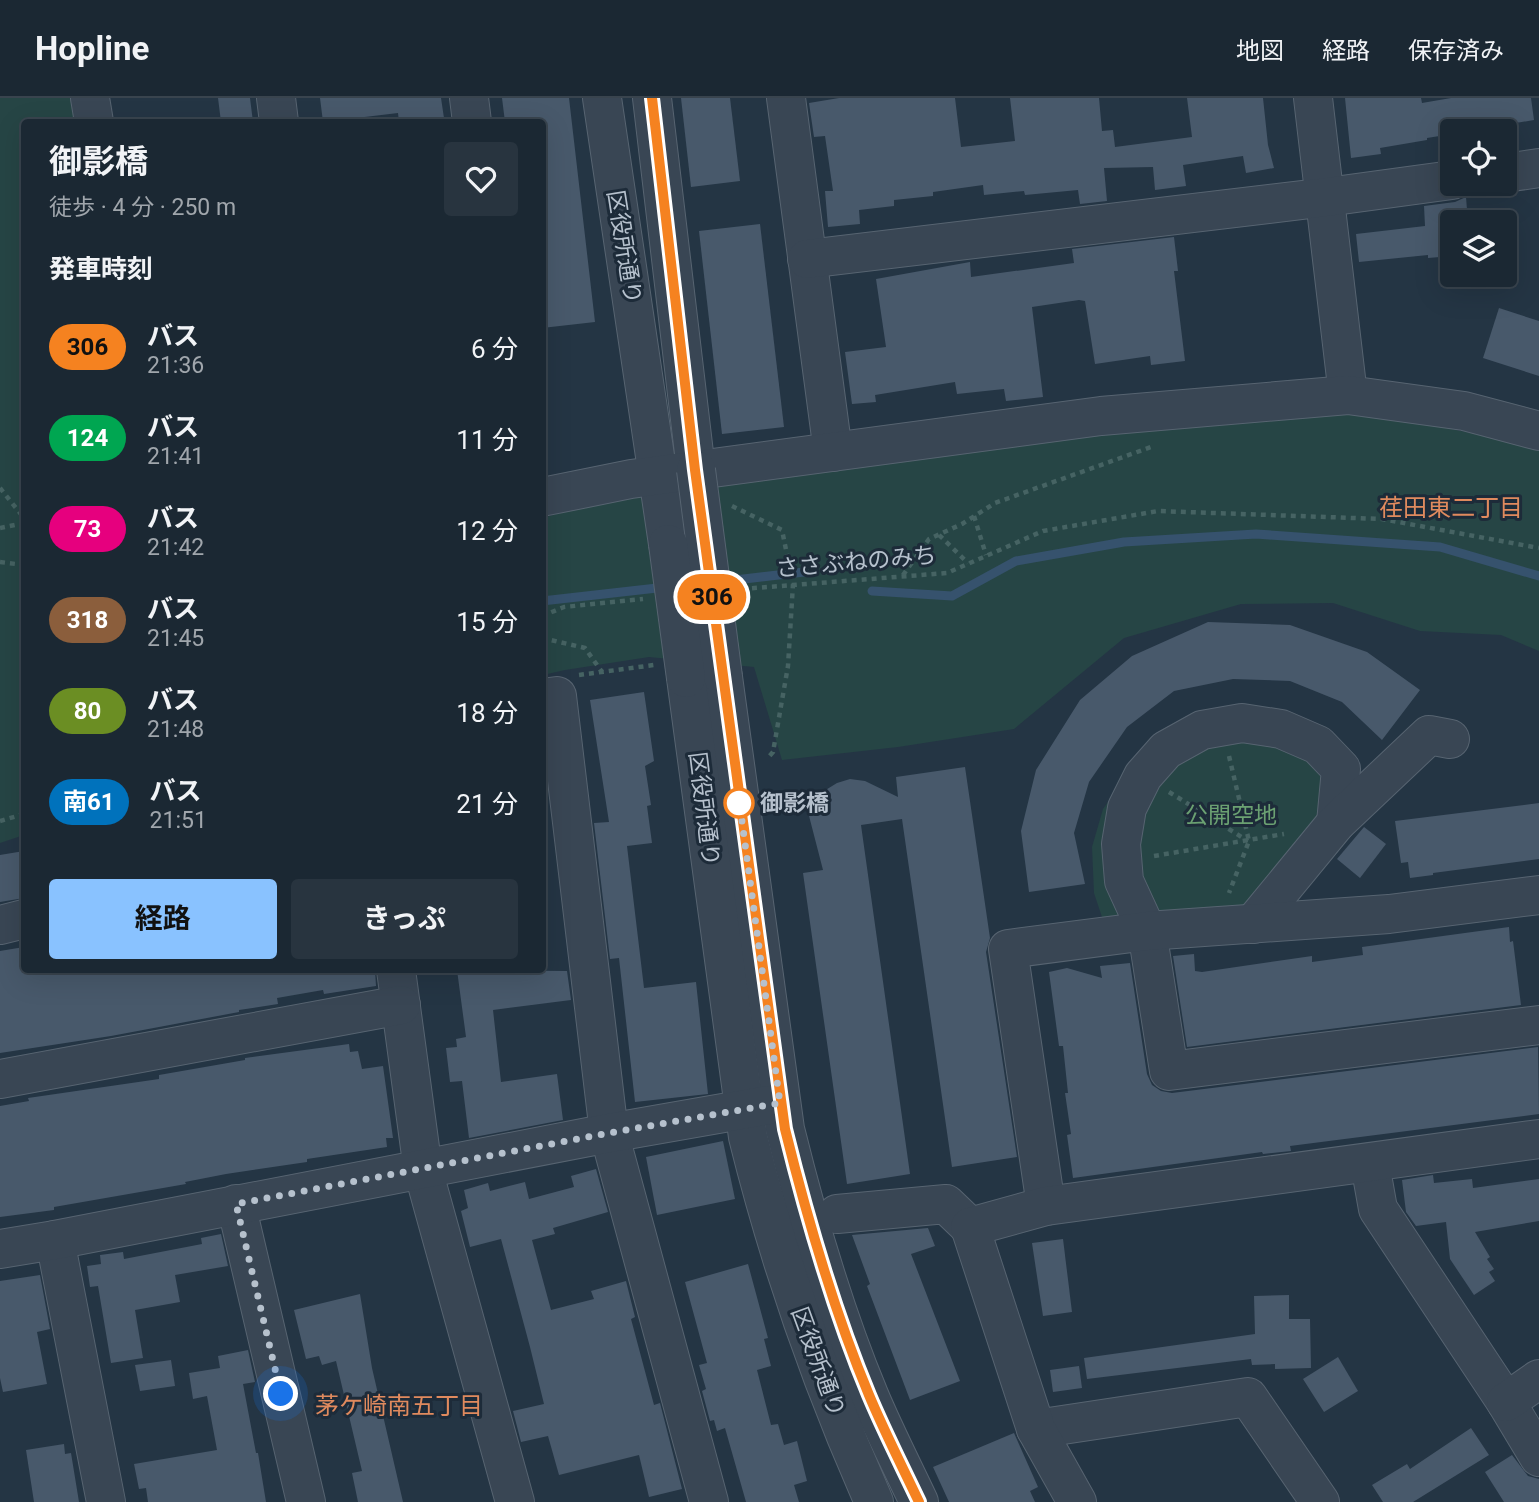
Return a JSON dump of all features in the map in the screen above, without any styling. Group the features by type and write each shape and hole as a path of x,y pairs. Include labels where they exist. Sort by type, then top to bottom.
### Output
{"street":[{"path":"90,98 94,119"},
{"path":"276,98 279,119"},
{"path":"469,98 472,119"},
{"name":"区役所通り","path":"602,98 677,473 689,673"},
{"name":"区役所通り","path":"652,98 687,400 674,500 677,523 668,544 762,1106 764,1199 793,1294 874,1502"},
{"path":"786,98 833,452"},
{"path":"1313,98 1327,197 1348,395"},
{"path":"1517,171 1539,168"},
{"path":"807,259 1440,182"},
{"path":"546,496 631,479 1101,416 1348,395 1464,411 1539,431"},
{"path":"550,697 609,1133 709,1502"},
{"path":"1336,823 1342,769 1318,745 1281,729 1242,723 1202,730 1166,750 1143,776 1127,808 1121,844 1122,861 1124,881 1147,931 1169,1071 1539,1025"},
{"path":"1235,925 1336,823 1429,735 1450,739"},
{"path":"1046,1206 1008,950 1147,931 1538,903"},
{"path":"0,925 21,920"},
{"path":"0,1079 398,987 423,1170 515,1502"},
{"path":"0,1249 762,1106"},
{"name":"区役所通り","path":"762,1106 800,1190 833,1297 869,1394 919,1502"},
{"path":"970,1227 1046,1206 1539,1139"},
{"path":"1370,1164 1378,1209 1506,1402 1539,1457"},
{"path":"236,1204 306,1502"},
{"path":"837,1214 946,1204 970,1227 1037,1429 1077,1502"},
{"path":"55,1240 106,1502"},
{"path":"1506,1402 1539,1379"},
{"path":"1037,1429 1248,1397 1320,1502"}],"path":[{"path":"903,576 929,539 995,503 1153,446 1177,410"},
{"path":"0,488 21,516"},
{"path":"720,500 782,530 793,583 788,666 773,752 760,767"},
{"name":"ささぶねのみち","path":"740,589 947,572 1043,531 1158,511 1382,519 1539,548"},
{"path":"974,516 986,556"},
{"path":"0,528 21,521"},
{"path":"939,535 968,563"},
{"path":"0,562 21,565"},
{"path":"546,614 564,607 645,599"},
{"path":"546,639 585,648 602,672"},
{"path":"550,697 569,676 602,672 689,673"},
{"path":"1222,726 1249,841 1235,925"},
{"path":"1143,776 1249,841"},
{"path":"0,821 21,815"},
{"path":"1122,861 1249,841"}],"green space":[{"path":"0,98 80,98 84,119 21,119 21,836 0,843"},
{"path":"1359,410 1519,443 1539,450 1539,651 1501,635 1420,631 1333,603 1241,604 1124,638 1014,729 898,747 782,760 754,667 649,657 546,674 546,517 621,495 1009,444"},
{"name":"公開空地","path":"1186,724 1350,761 1280,911 1106,929 1094,893 1092,847 1103,809 1146,749"}],"building":[{"path":"218,98 250,98 253,119 221,119"},
{"path":"320,98 441,98 444,118 399,119 398,113 323,119"},
{"path":"502,98 569,98 595,322 546,328 546,119 505,119"},
{"path":"681,98 730,98 740,181 691,187"},
{"path":"839,98 955,98 961,147 1015,141 1010,98 1099,98 1102,131 1113,130 1115,147 1192,137 1187,98 1263,98 1268,145 1274,168 1246,173 1243,156 1183,165 1186,186 1155,190 1153,167 1104,168 1107,201 1080,204 1078,190 1025,195 1024,191 984,195 983,185 933,192 933,196 894,200 894,206 859,210 860,224 828,227 825,191 833,191 825,136 814,137 809,103"},
{"path":"1345,98 1421,98 1422,103 1451,98 1531,98 1534,120 1517,123 1517,119 1440,119 1440,136 1380,148 1381,154 1351,158"},
{"path":"1466,197 1467,210 1440,210 1440,257 1428,258 1428,255 1359,262 1356,234 1425,226 1424,206 1455,202"},
{"path":"760,224 784,427 722,434 699,231"},
{"path":"1174,237 1178,271 1174,271 1185,361 1151,365 1150,356 1095,364 1085,301 1079,300 1032,307 1043,397 1006,401 1004,389 957,394 955,382 875,395 876,402 852,404 845,352 886,347 876,279 970,262 971,277 1074,263 1072,249"},
{"path":"1499,308 1539,321 1539,376 1483,358"},
{"path":"1208,622 1290,625 1367,652 1420,690 1382,740 1342,702 1290,681 1233,679 1174,691 1127,727 1089,782 1074,833 1085,884 1029,892 1021,831 1036,770 1080,700 1132,656"},
{"path":"644,692 654,761 645,766 651,805 647,806 652,843 627,846 644,988 696,982 708,1094 635,1102 619,958 610,959 594,823 609,822 590,700"},
{"path":"965,767 990,938 986,952 1017,1157 952,1167 902,819 861,825 910,1174 847,1184 803,873 823,870 808,812 824,791 850,779 865,781 898,797 896,777"},
{"path":"1539,803 1539,859 1410,878 1408,862 1401,863 1395,821"},
{"path":"1364,827 1386,844 1360,878 1337,859"},
{"path":"21,852 21,898 0,902 0,855"},
{"path":"1509,927 1521,1005 1187,1047 1173,956 1194,954 1195,971 1202,972 1312,956 1312,962 1363,955 1362,947"},
{"path":"21,948 21,973 375,973 376,986 324,994 323,990 277,998 278,1004 239,1012 0,1053 0,951"},
{"path":"1130,963 1147,1074 1152,1085 1161,1091 1172,1093 1538,1047 1539,1114 1290,1146 1291,1151 1262,1152 1073,1178 1067,1135 1071,1134 1065,1093 1068,1093 1063,1046 1059,1046 1049,972 1067,968 1102,978 1100,966"},
{"path":"567,971 571,1000 493,1010 501,1082 557,1074 563,1120 469,1138 462,1081 450,1082 446,1048 457,1047 456,1039 466,1037 457,973"},
{"path":"349,1044 350,1052 358,1051 362,1069 383,1066 393,1138 386,1138 387,1147 226,1174 185,1182 186,1184 54,1207 54,1210 0,1217 0,1106 29,1101 28,1098 159,1079 159,1075 245,1058"},
{"path":"723,1141 735,1199 657,1215 646,1157"},
{"path":"596,1169 608,1212 553,1228 555,1234 532,1240 551,1310 594,1299 591,1291 626,1281 635,1317 631,1319 654,1405 660,1403 682,1489 649,1497 639,1455 559,1475 548,1436 521,1442 513,1411 544,1404 530,1347 501,1239 470,1247 461,1211 468,1208 464,1190 488,1183 490,1191 525,1182 529,1199 574,1187 571,1176"},
{"path":"1433,1175 1434,1183 1472,1179 1473,1188 1539,1179 1539,1221 1475,1232 1490,1257 1487,1259 1494,1269 1489,1272 1495,1281 1474,1295 1450,1259 1446,1222 1416,1226 1406,1212 1402,1180"},
{"path":"928,1228 935,1246 911,1254 960,1381 910,1400 867,1286 870,1284 852,1235"},
{"path":"221,1234 228,1266 175,1275 180,1302 135,1310 143,1358 111,1363 98,1286 90,1287 87,1266 101,1264 100,1255 123,1252 124,1259 202,1244 201,1238"},
{"path":"1063,1239 1072,1312 1043,1316 1032,1243"},
{"path":"748,1264 768,1338 764,1339 771,1366 757,1370 771,1425 778,1424 784,1445 797,1441 807,1481 794,1485 799,1502 746,1502 725,1428 717,1431 714,1420 710,1421 702,1391 706,1389 699,1365 707,1363 685,1282"},
{"path":"40,1275 50,1329 37,1332 47,1384 3,1392 0,1378 0,1281"},
{"path":"360,1294 372,1368 403,1502 358,1502 352,1473 362,1471 336,1361 322,1365 319,1356 306,1359 294,1310"},
{"path":"1289,1295 1289,1319 1310,1319 1311,1368 1275,1369 1275,1364 1252,1365 1251,1359 1087,1379 1084,1358 1255,1334 1254,1296"},
{"path":"248,1350 255,1382 243,1384 266,1502 148,1502 146,1488 139,1489 134,1464 217,1450 207,1396 193,1399 189,1373 220,1368 218,1356"},
{"path":"1338,1357 1358,1391 1324,1412 1303,1379"},
{"path":"171,1360 175,1386 140,1391 135,1365"},
{"path":"1079,1366 1082,1388 1053,1392 1050,1370"},
{"path":"1471,1428 1489,1455 1413,1502 1383,1502 1372,1485 1407,1464 1410,1469"},
{"path":"1014,1433 1038,1487 1030,1491 1035,1502 949,1502 933,1467"},
{"path":"64,1444 65,1454 71,1453 79,1502 34,1502 26,1450"},
{"path":"1512,1455 1528,1476 1539,1479 1539,1502 1504,1502 1485,1472"}],"waterway":[{"path":"872,591 952,596 1016,561 1124,542 1256,534 1440,547 1539,576"},
{"path":"718,582 804,572"},
{"path":"546,601 666,587"}],"bus line":[{"name":"306","path":"652,98 695,470 785,1129 800,1190 833,1297 869,1394 919,1502"}],"place":[{"name":"御影橋","path":"739,803"}],"district":[{"name":"荏田東二丁目","path":"1451,508"},
{"name":"茅ケ崎南五丁目","path":"399,1406"}],"route":[{"path":"281,1394 236,1204 780,1103 739,799 739,803"}]}
